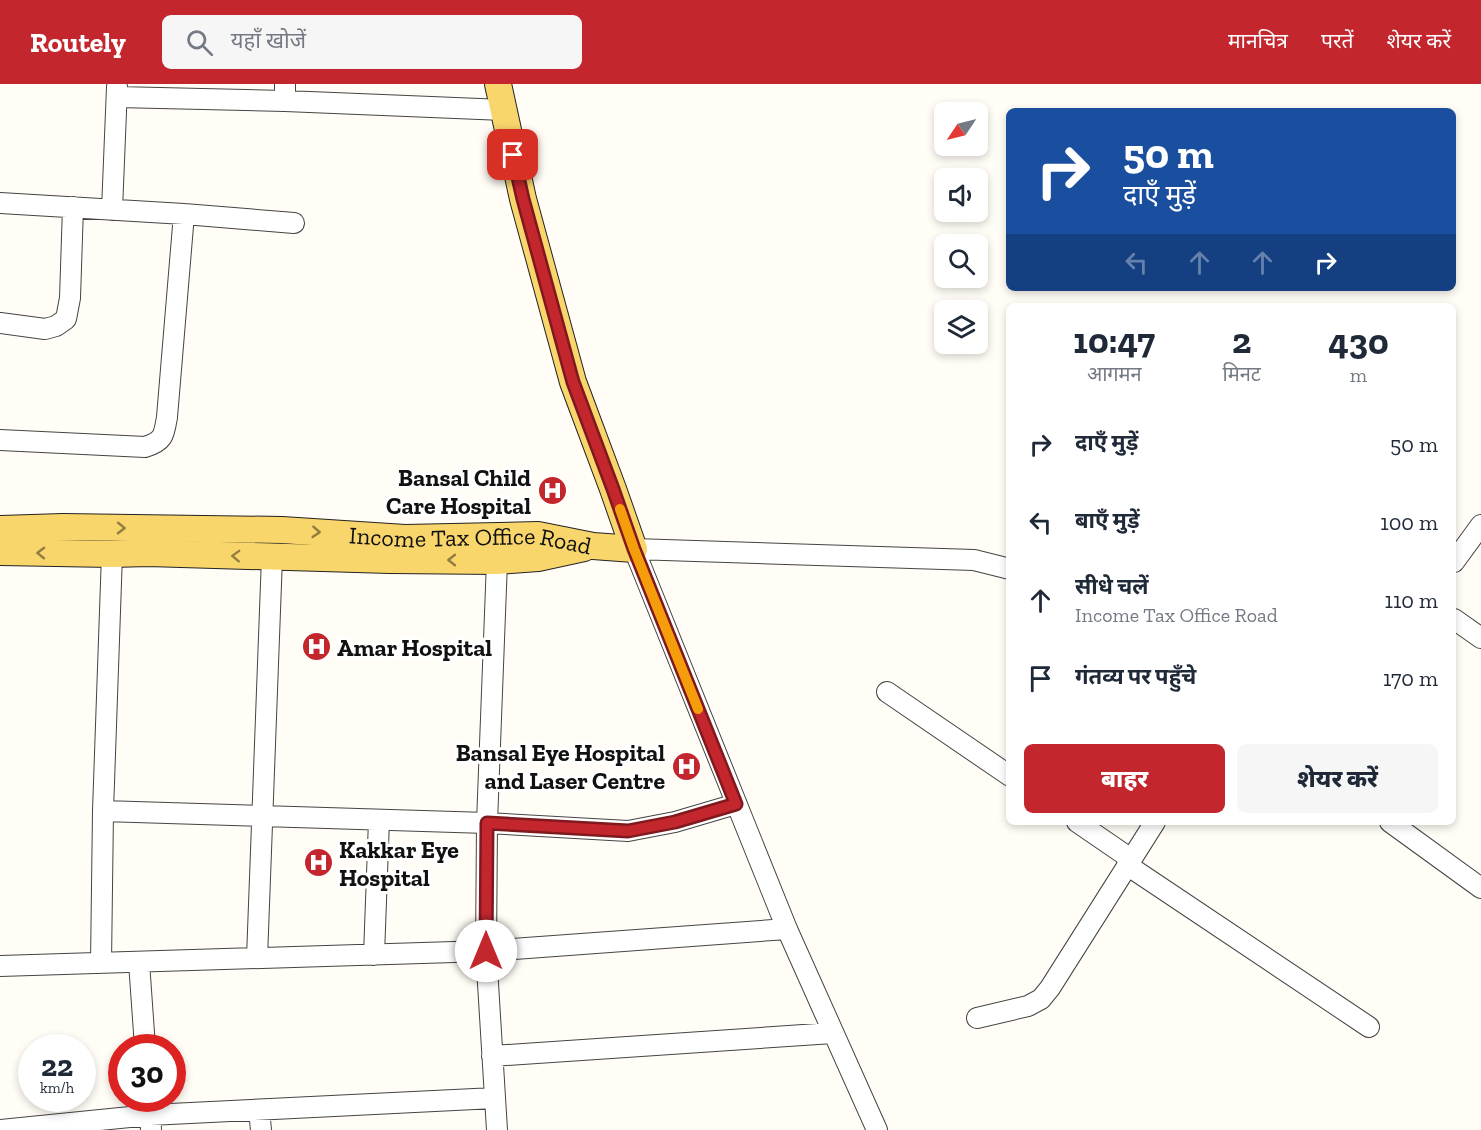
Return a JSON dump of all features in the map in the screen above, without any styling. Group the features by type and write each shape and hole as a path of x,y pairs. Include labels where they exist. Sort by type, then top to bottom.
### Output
{"main road":[{"name":"Income Tax Office Road","path":"0,529 63,527 282,530 405,538 538,535 593,546 634,549 573,382 523,199 498,84"},
{"path":"0,552 497,561 538,558 593,546"}],"street":[{"path":"112,210 117,91 285,92 504,110"},
{"path":"0,203 294,223"},
{"path":"0,323 45,329 56,326 66,319 70,298 73,207"},
{"path":"0,440 145,447 158,443 164,434 167,417 184,214"},
{"path":"1456,561 1473,551 1481,525"},
{"path":"878,1130 787,929 634,549 974,560 1006,568"},
{"path":"101,963 102,811 112,554"},
{"path":"257,958 272,557"},
{"path":"497,561 487,823 486,951 497,1130"},
{"path":"1456,620 1481,638"},
{"path":"887,692 1006,773"},
{"path":"102,811 487,823 628,831 675,822 736,804"},
{"path":"374,955 379,820"},
{"path":"1081,825 1129,862 1369,1027"},
{"path":"977,1018 1028,1006 1041,999 1153,825"},
{"path":"1394,825 1481,888"},
{"path":"0,966 486,951 787,929"},
{"path":"139,962 144,1034"},
{"path":"492,1056 833,1033"},
{"path":"0,1130 47,1128 150,1114 495,1098"},
{"path":"259,1110 261,1130"}],"slow traffic":[{"path":"620,509 698,709"}],"place":[{"name":"Bansal Child Care Hospital","path":"552,491"},
{"name":"Amar Hospital","path":"316,647"},
{"name":"Bansal Eye Hospital and Laser Centre","path":"686,766"},
{"name":"Kakkar Eye Hospital","path":"318,863"}],"route":[{"path":"486,951 487,823 628,831 675,822 736,804 634,549 573,382 513,155"}]}
